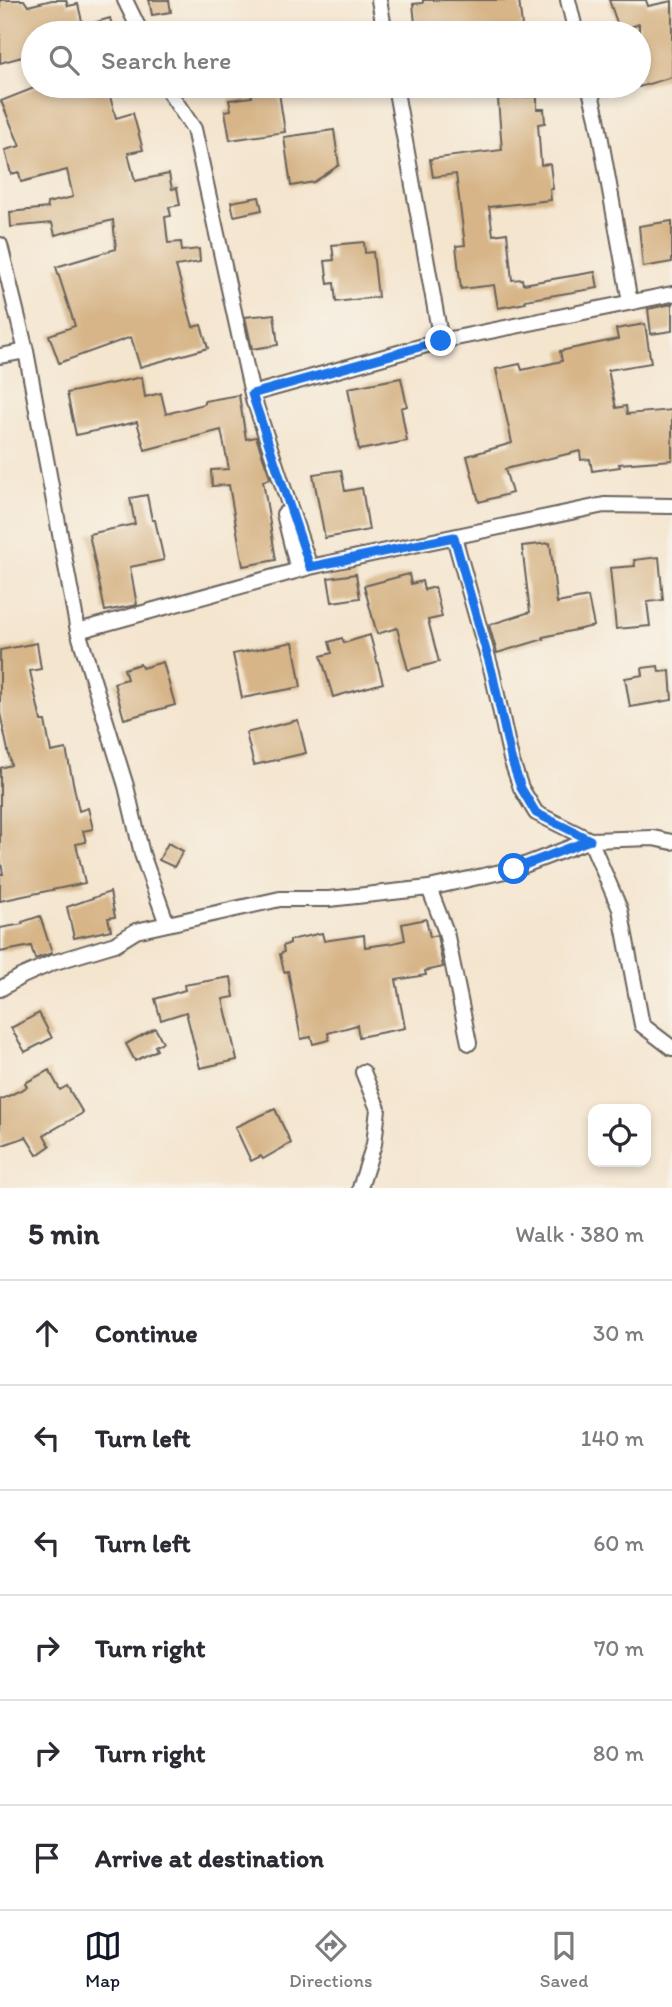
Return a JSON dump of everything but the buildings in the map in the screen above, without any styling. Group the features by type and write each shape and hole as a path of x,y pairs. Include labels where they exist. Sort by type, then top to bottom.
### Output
{"street":[{"path":"125,0 135,21"},
{"path":"379,0 383,21"},
{"path":"568,0 573,21"},
{"path":"173,98 194,129 252,394 304,568"},
{"path":"397,98 441,341"},
{"path":"591,98 630,302"},
{"path":"0,245 26,351 78,631 126,786 142,854 167,924"},
{"path":"252,394 441,341 672,294"},
{"path":"0,356 26,351"},
{"path":"78,631 304,568 604,505 672,506"},
{"path":"454,537 521,788 536,813 590,840 605,869 620,909 642,1024 672,1048"},
{"path":"0,989 51,963 115,944 136,931 280,899 329,898 429,888 514,869 590,840 653,838 672,842"},
{"path":"429,888 446,932 469,1043"},
{"path":"360,1188 374,1144 378,1109 363,1072"}],"route":[{"path":"441,341 252,394 310,567 454,537 492,672 503,729 521,788 536,813 590,840 514,869"}]}
